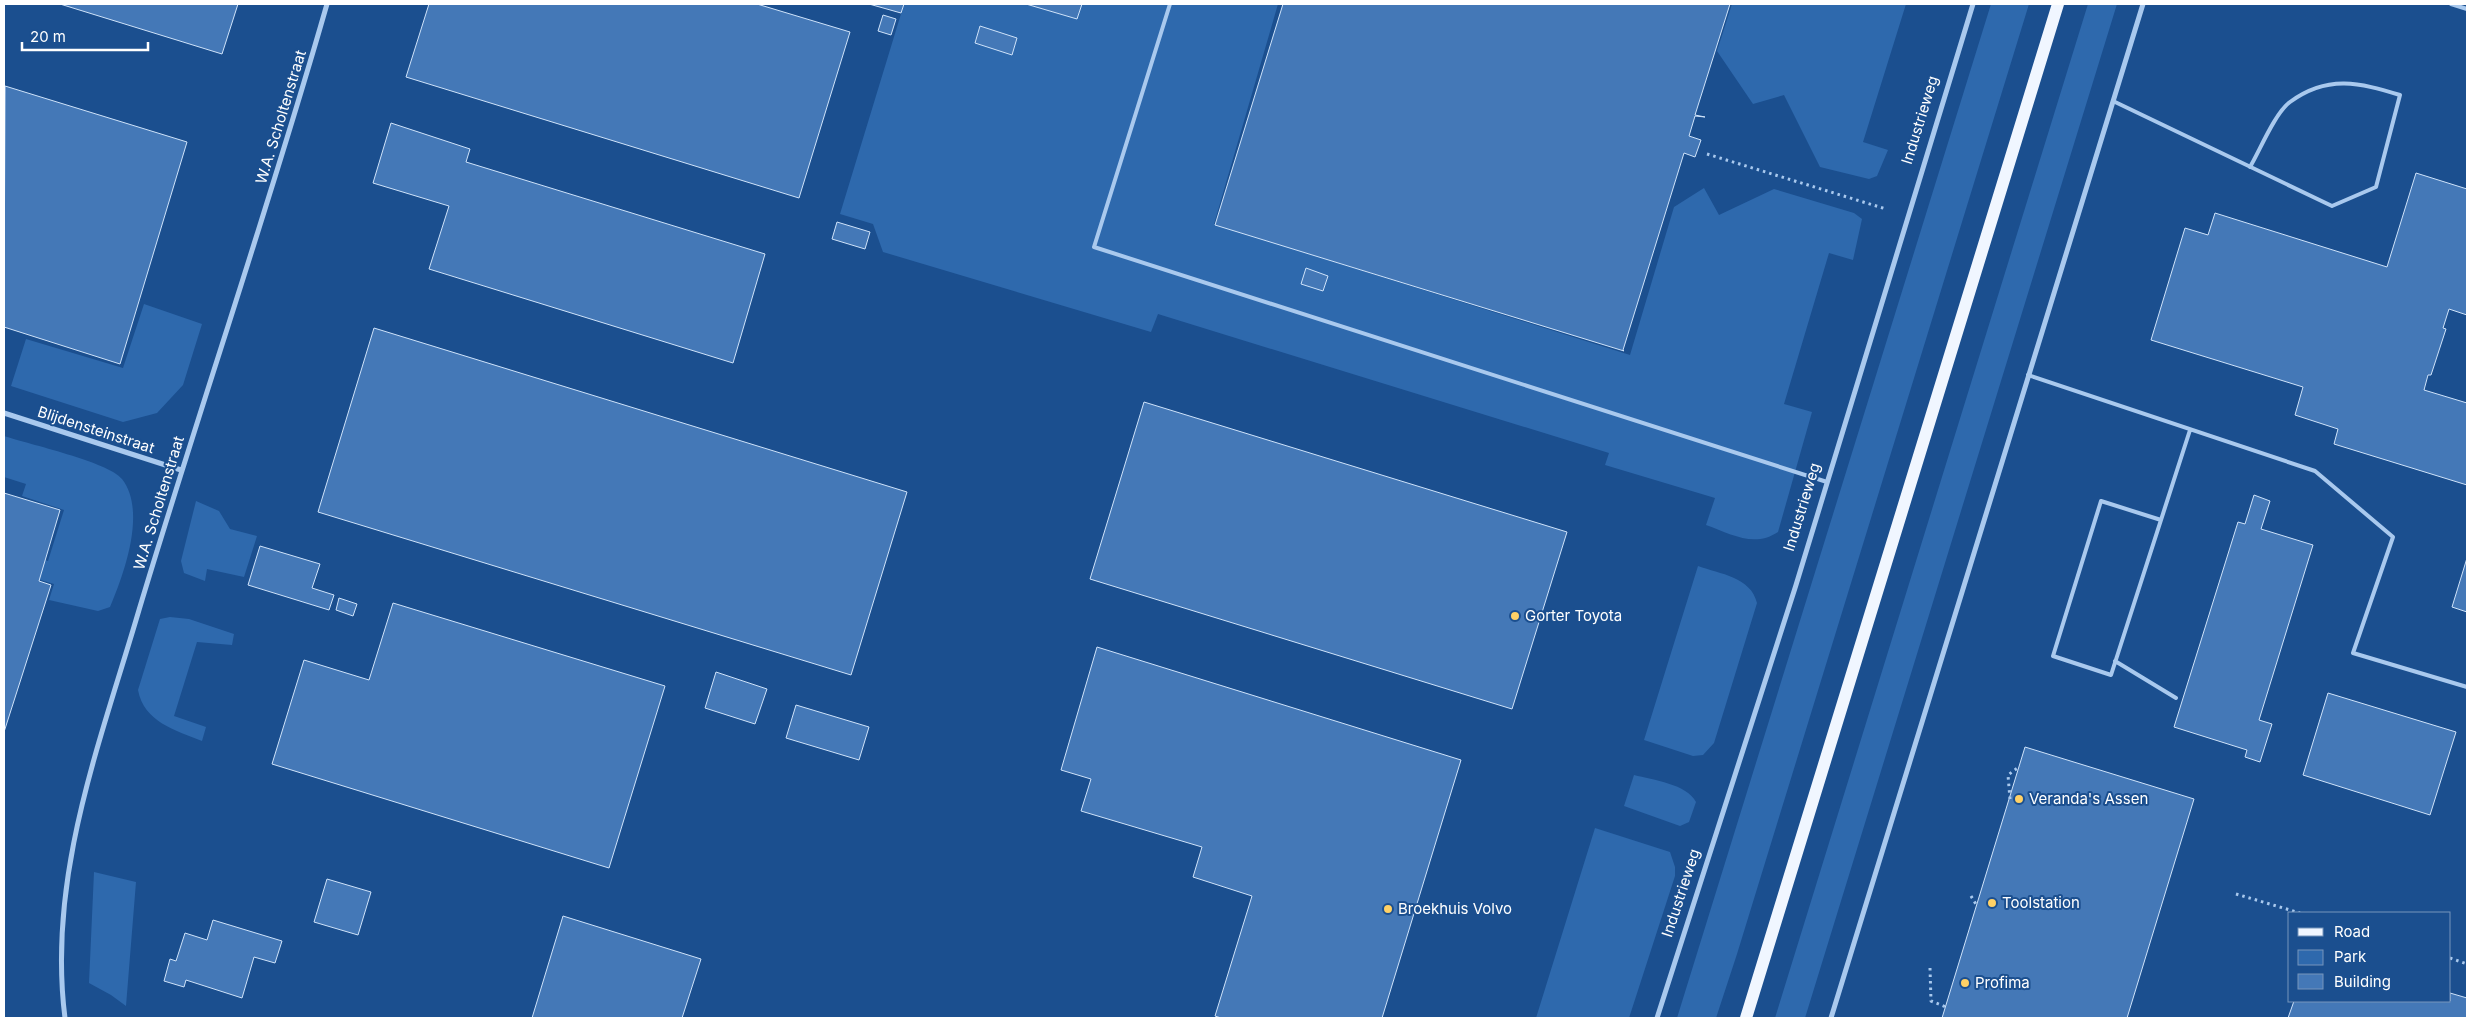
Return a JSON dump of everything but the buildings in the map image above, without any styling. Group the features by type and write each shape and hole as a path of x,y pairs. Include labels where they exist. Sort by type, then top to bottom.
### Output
{"main road":[{"path":"1746,1018 2058,4"}],"street":[{"name":"W.A. Scholtenstraat","path":"64,1018 61,992 62,922 77,817 181,470 288,142 327,4"},
{"name":"Industrieweg","path":"1657,1018 1827,482 1973,4"},
{"path":"1831,1018 2143,4"},
{"name":"Blijdensteinstraat","path":"4,413 181,470"}],"lane":[{"path":"1170,4 1094,247 1827,482"},
{"path":"2452,4 2467,9"},
{"path":"2113,101 2250,167 2332,206 2376,187 2400,95 2359,83 2335,83 2315,89 2290,102 2250,167"},
{"path":"2028,375 2315,471 2393,538 2353,653 2467,687"},
{"path":"2161,520 2100,502 2053,656 2111,675 2115,661 2161,520 2190,430"},
{"path":"2115,661 2176,698"}],"path":[{"path":"1707,154 1908,216"},
{"path":"2010,799 2008,775 2020,766"},
{"path":"2236,894 2297,912"},
{"path":"1970,896 1977,906"},
{"path":"2451,958 2467,964"},
{"path":"1930,968 1931,1001 1946,1007"}],"green space":[{"path":"904,4 1278,4 1214,224 1630,355 1674,207 1704,188 1719,215 1774,189 1854,213 1862,219 1853,260 1829,253 1784,404 1812,412 1778,532 1769,537 1751,539 1742,538 1706,525 1715,498 1605,465 1609,453 1158,314 1151,332 883,252 873,224 840,214"},
{"path":"1732,4 1906,4 1863,142 1888,150 1877,176 1869,179 1820,167 1784,95 1753,104 1717,51"},
{"path":"1991,4 2029,4 1737,954 1716,1018 1677,1018"},
{"path":"2088,4 2117,4 1805,1018 1775,1018"},
{"path":"144,304 202,324 183,385 157,413 123,422 11,386 26,339 123,368"},
{"path":"4,436 85,460 101,466 122,479 129,492 133,508 133,525 127,560 110,607 98,611 49,600 54,584 4,569 4,548 48,561 64,510 22,496 26,484 4,477"},
{"path":"196,501 219,511 230,529 257,536 244,577 207,569 205,581 184,573 181,561"},
{"path":"1698,566 1725,574 1741,582 1754,594 1757,603 1714,743 1703,755 1693,756 1644,740"},
{"path":"170,617 189,619 234,634 232,645 197,642 174,716 206,727 202,741 171,728 154,717 141,701 138,690 160,619"},
{"path":"1634,775 1669,784 1692,796 1696,802 1689,822 1680,826 1624,806"},
{"path":"1595,828 1670,852 1675,867 1675,876 1629,1018 1536,1018"},
{"path":"94,872 136,882 126,1006 89,983"}],"place":[{"name":"Gorter Toyota","path":"1515,616"},
{"name":"Veranda's Assen","path":"2019,799"},
{"name":"Toolstation","path":"1992,903"},
{"name":"Broekhuis Volvo","path":"1388,909"},
{"name":"Profima","path":"1965,983"}]}
